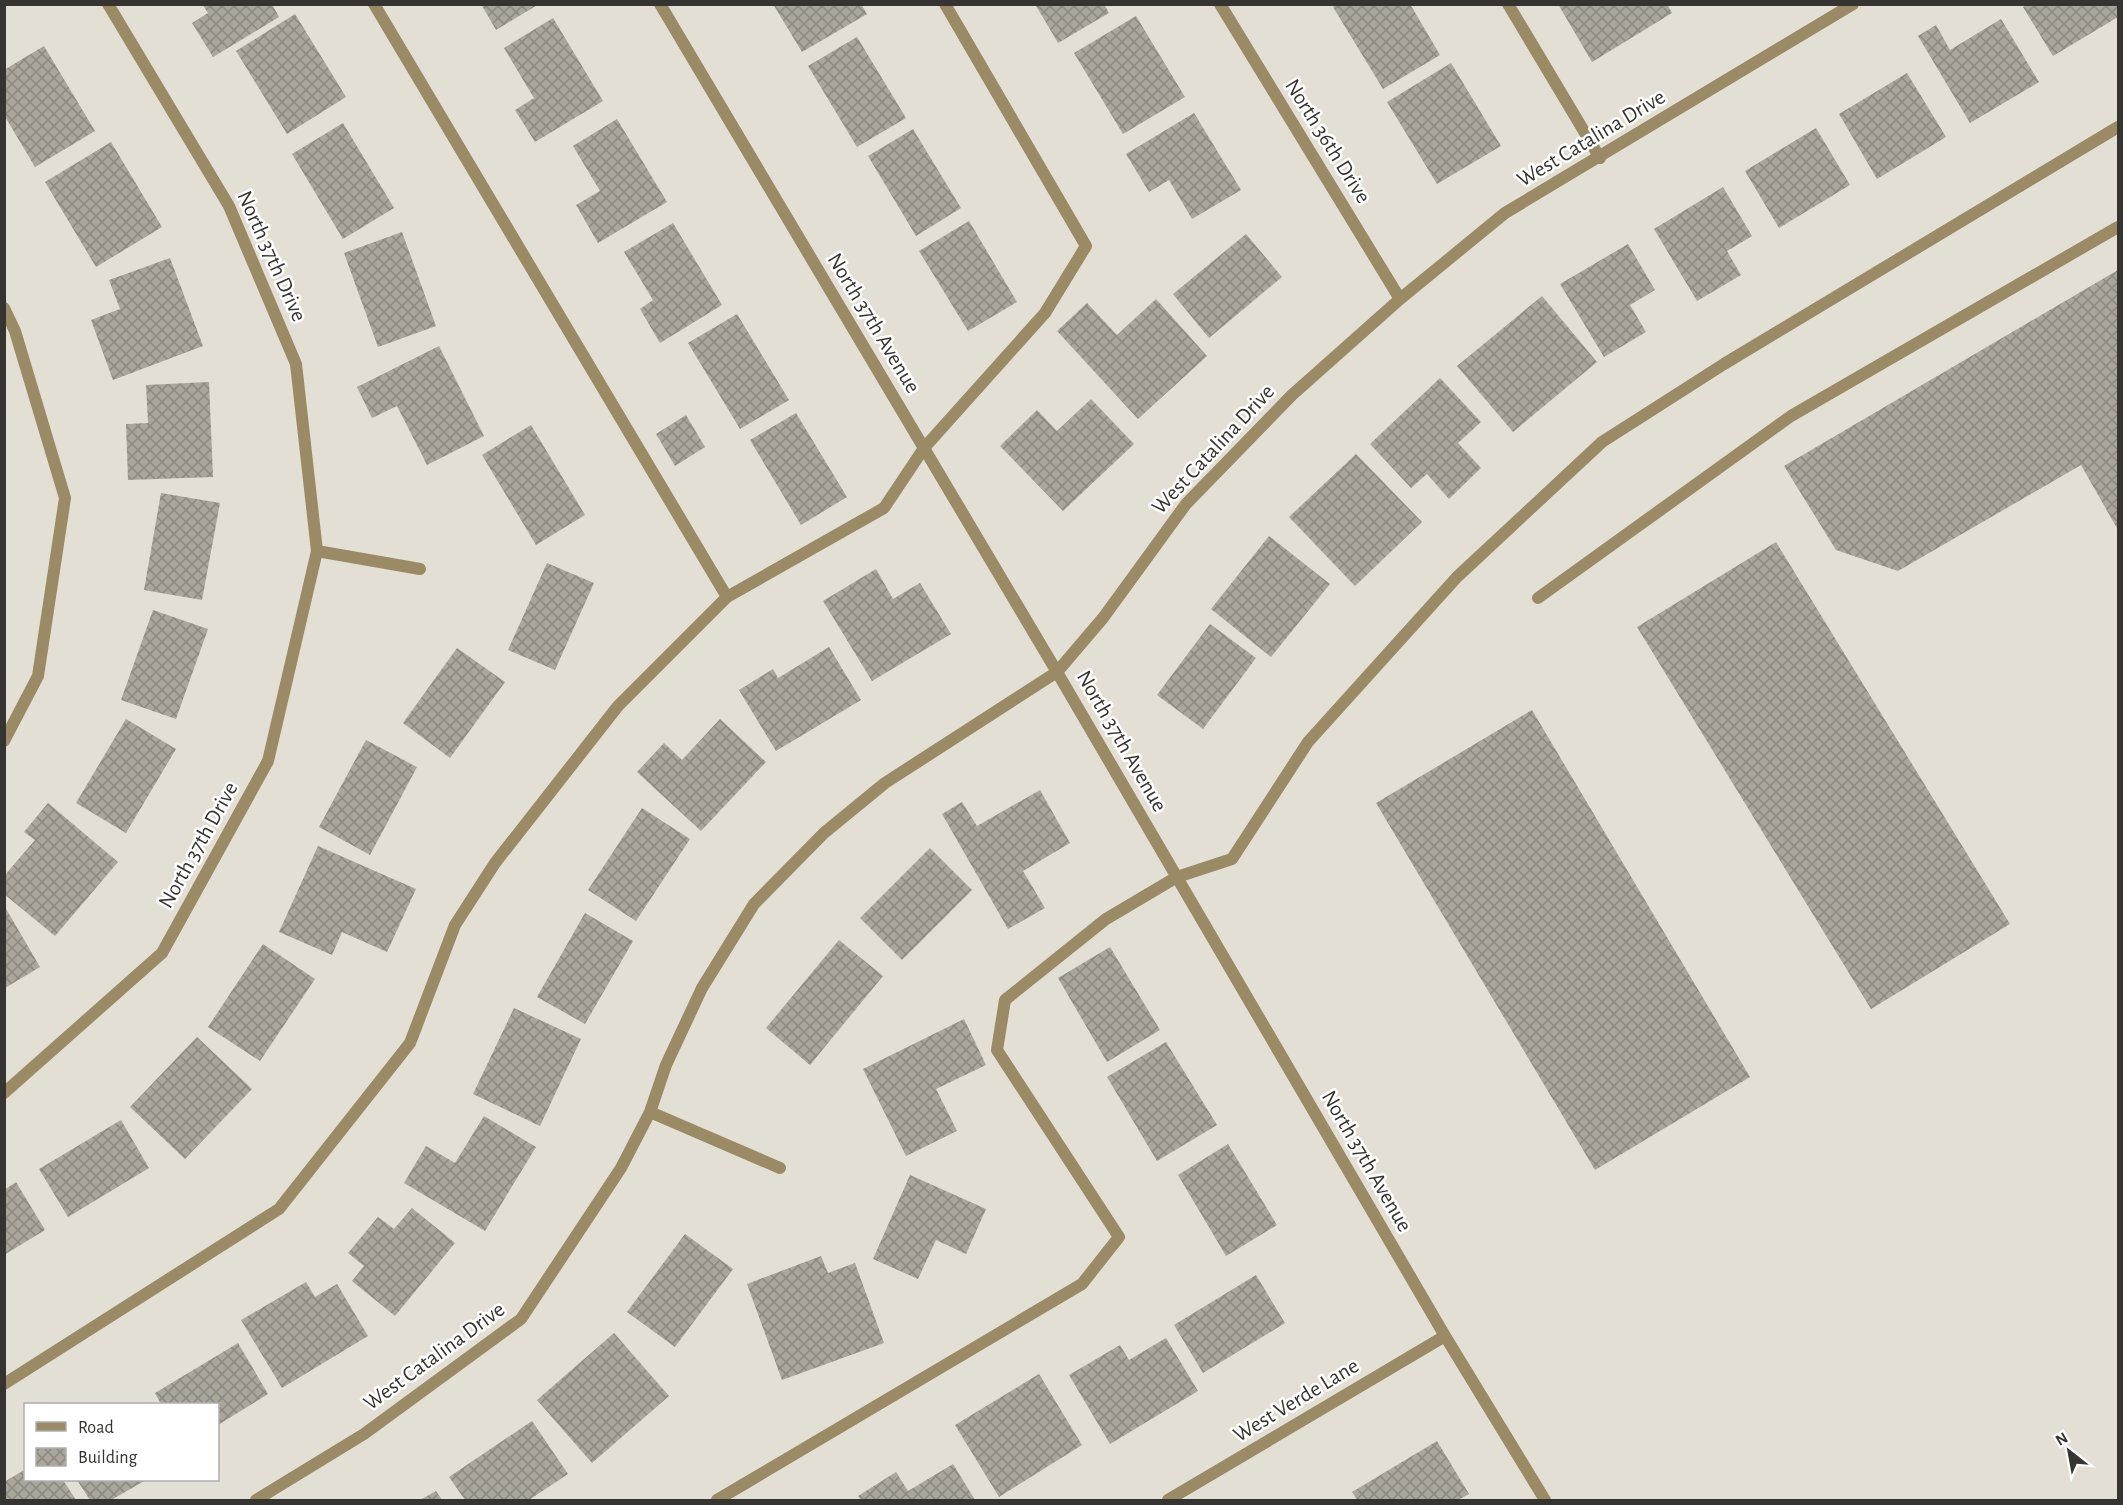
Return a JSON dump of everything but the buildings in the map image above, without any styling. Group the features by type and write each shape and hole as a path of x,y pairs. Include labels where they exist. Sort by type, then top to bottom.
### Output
{"street":[{"name":"North 37th Drive","path":"4,1093 162,953 268,761 317,551 296,364 230,207 108,4"},
{"path":"374,4 727,597"},
{"name":"North 37th Avenue","path":"660,4 1057,672 1445,1336 1545,1500"},
{"path":"4,1384 279,1209 410,1043 455,925 495,864 618,706 727,597 884,508 924,448 1045,313 1086,246 945,4"},
{"name":"North 36th Drive","path":"1220,4 1400,299"},
{"path":"1508,4 1600,158"},
{"name":"West Catalina Drive","path":"256,1500 363,1434 521,1319 621,1168 650,1112 666,1065 702,988 754,904 824,833 885,783 1057,672 1103,618 1186,504 1292,395 1400,299 1505,213 1853,4"},
{"path":"717,1500 1082,1284 1119,1237 997,1050 1005,1000 1106,919 1177,877 1232,859 1308,742 1457,577 1602,442 1734,358 2118,127"},
{"path":"1538,598 1791,416 2118,227"},
{"path":"4,308 15,332 65,498 38,676 4,741"},
{"path":"317,551 420,569"},
{"path":"650,1112 780,1168"},
{"name":"West Verde Lane","path":"1168,1500 1445,1336"}]}
